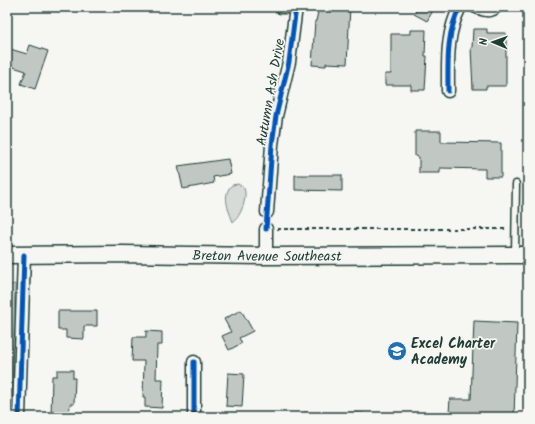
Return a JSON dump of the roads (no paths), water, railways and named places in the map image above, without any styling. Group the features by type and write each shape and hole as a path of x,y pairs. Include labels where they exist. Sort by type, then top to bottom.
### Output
{"main road":[{"name":"Breton Avenue Southeast","path":"7,255 522,255"}],"street":[{"name":"Autumn Ash Drive","path":"267,212 272,145 289,62 293,20 288,7"},
{"path":"448,91 449,39 454,20 460,7"},
{"path":"266,229 266,256"},
{"path":"19,417 24,255"},
{"path":"194,362 194,417"}],"lane":[{"path":"469,7 487,14 496,12 500,7"},
{"path":"516,184 516,229 522,255"}],"place":[{"name":"Excel Charter Academy","path":"397,351"}]}
